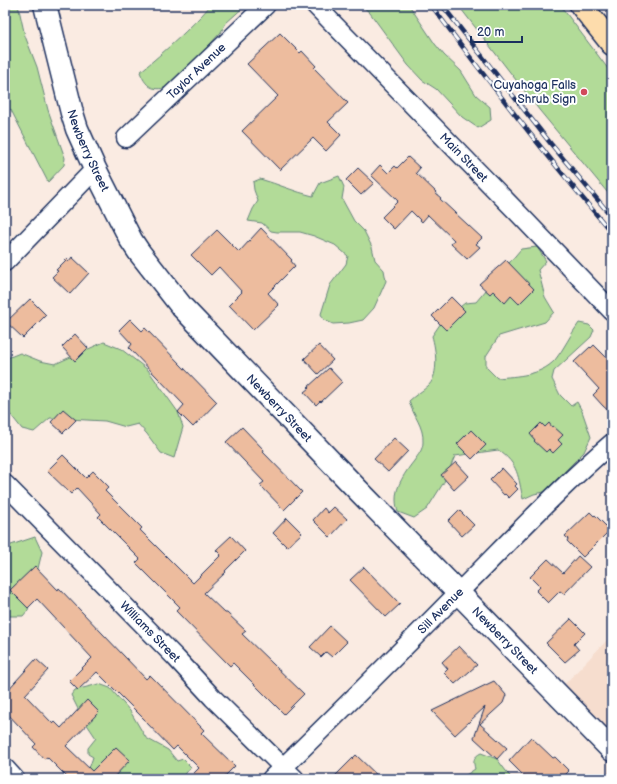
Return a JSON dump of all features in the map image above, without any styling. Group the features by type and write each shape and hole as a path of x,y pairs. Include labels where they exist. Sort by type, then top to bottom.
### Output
{"highway":[{"path":"581,5 612,44"}],"street":[{"name":"Newberry Street","path":"45,5 77,129 95,169 131,240 182,307 612,750"},
{"name":"Taylor Avenue","path":"126,138 266,5"},
{"name":"Main Street","path":"315,5 518,213 612,312"},
{"path":"5,262 95,169"},
{"name":"Sill Avenue","path":"283,775 514,536 612,443"},
{"name":"Williams Street","path":"5,484 176,658 283,775"},
{"path":"5,768 15,779"}],"shaded area":[{"path":"612,635 612,750 557,692"}],"green space":[{"path":"5,5 18,5 25,36 37,67 48,110 65,158 64,165 48,182 11,110 5,104"},
{"path":"211,5 246,5 226,23 221,32 173,85 157,89 149,86 140,72 177,40"},
{"path":"361,5 409,5 435,44 461,71 476,95 490,107 491,120 478,128 462,117 436,89 422,80 408,65 370,13"},
{"path":"458,5 560,5 612,74 612,198 540,111"},
{"path":"339,176 344,187 342,199 354,221 364,231 372,247 375,260 384,270 386,281 374,308 363,320 333,324 324,320 321,314 330,285 346,264 348,256 335,245 314,236 300,232 271,231 262,223 248,221 258,201 253,182 260,179 313,196 320,183"},
{"path":"537,247 546,261 538,270 545,297 554,312 545,322 499,336 486,356 486,367 497,378 520,376 535,372 549,365 555,360 579,323 589,325 594,330 591,337 554,371 552,379 560,395 571,406 577,402 582,411 591,437 584,452 544,492 534,494 523,499 514,466 505,455 498,450 455,456 444,482 427,509 414,518 398,512 396,503 397,490 423,445 422,431 409,401 429,385 434,375 436,362 432,336 443,320 465,303 476,302 521,249"},
{"path":"104,342 121,349 148,370 178,412 183,427 174,458 161,453 138,424 126,427 105,421 50,418 34,432 22,429 11,415 5,411 5,359 20,353 40,361 55,364"},
{"path":"35,537 42,552 28,610 23,616 5,616 5,547"},
{"path":"99,684 110,688 130,711 146,738 168,750 177,761 183,759 191,767 182,778 183,779 76,779 90,766 93,757 88,754 88,748 96,738 82,717 71,695 75,690"},
{"path":"481,753 497,759 512,779 460,779 475,769 474,760 476,756"}],"building":[{"path":"280,33 300,53 302,51 316,66 314,68 348,103 328,122 341,135 326,151 313,138 280,170 242,131 278,96 247,64"},
{"path":"408,157 420,168 416,173 436,192 435,193 441,198 440,199 482,238 476,244 480,247 467,259 451,244 454,240 428,215 422,222 411,211 394,229 382,217 398,201 371,175 380,165 388,173 395,166 397,168"},
{"path":"358,168 374,183 361,195 346,180"},
{"path":"261,228 292,260 291,261 295,266 268,293 279,305 253,330 229,305 242,292 219,267 211,275 191,255 217,230 239,252"},
{"path":"72,257 89,273 70,294 52,277 58,271 56,270 67,259 69,261"},
{"path":"506,260 534,289 519,304 511,296 505,303 493,291 490,294 479,284"},
{"path":"451,297 465,311 446,330 432,316"},
{"path":"30,299 46,315 23,338 6,322"},
{"path":"130,319 142,331 145,328 217,402 193,427 178,412 184,405 129,348 132,344 119,330"},
{"path":"75,334 88,348 75,361 62,347"},
{"path":"319,345 333,360 318,374 304,359"},
{"path":"594,345 612,363 612,414 593,395 599,389 574,362"},
{"path":"329,368 342,382 316,405 304,392"},
{"path":"63,409 76,420 63,433 51,422"},
{"path":"541,423 545,427 549,423 563,435 558,440 562,444 553,453 549,449 546,452 534,441 535,440 530,434"},
{"path":"242,427 264,450 263,452 302,492 284,510 260,485 264,482 226,442"},
{"path":"471,430 486,445 472,459 457,444"},
{"path":"394,438 408,451 388,472 374,459"},
{"path":"63,455 86,478 93,471 109,487 105,491 142,528 140,530 193,583 221,555 216,550 231,536 245,551 204,593 246,631 242,634 304,694 284,714 233,663 230,666 176,611 180,607 136,563 140,559 98,517 101,514 77,488 71,494 47,471"},
{"path":"456,462 469,476 454,490 441,475"},
{"path":"502,468 517,484 515,486 518,489 509,498 505,494 504,495 490,480"},
{"path":"334,507 347,519 330,537 313,520 324,508 328,513"},
{"path":"459,510 474,525 462,536 448,521"},
{"path":"590,512 610,530 583,557 567,541 568,539 565,536"},
{"path":"287,518 302,533 287,547 273,533"},
{"path":"578,556 590,567 564,594 560,591 548,603 536,591 540,587 530,577 548,559 563,573"},
{"path":"35,566 58,590 59,588 146,679 150,675 204,730 201,733 235,766 222,779 188,779 199,768 177,746 173,750 97,672 78,690 69,681 92,658 37,599 28,608 10,590"},
{"path":"364,567 400,604 386,617 350,580"},
{"path":"571,619 585,633 574,644 579,650 565,662 546,643"},
{"path":"330,626 347,642 332,657 326,652 321,657 310,647"},
{"path":"459,646 477,665 455,684 444,673 448,669 442,662"},
{"path":"36,659 48,670 25,695 53,724 55,722 61,728 87,700 99,712 66,746 92,771 116,747 130,760 112,779 69,779 47,757 44,759 33,747 36,744 5,711 5,693"},
{"path":"494,681 506,695 503,703 480,724 507,748 497,759 474,738 485,707 455,735 432,711"},
{"path":"531,737 569,771 561,779 527,779 509,761"},
{"path":"356,755 381,779 332,779"}],"railway":[{"path":"431,5 565,177 612,233"},
{"path":"442,5 551,144 612,217"}],"place":[{"name":"Cuyahoga Falls Shrub Sign","path":"584,92"}]}
